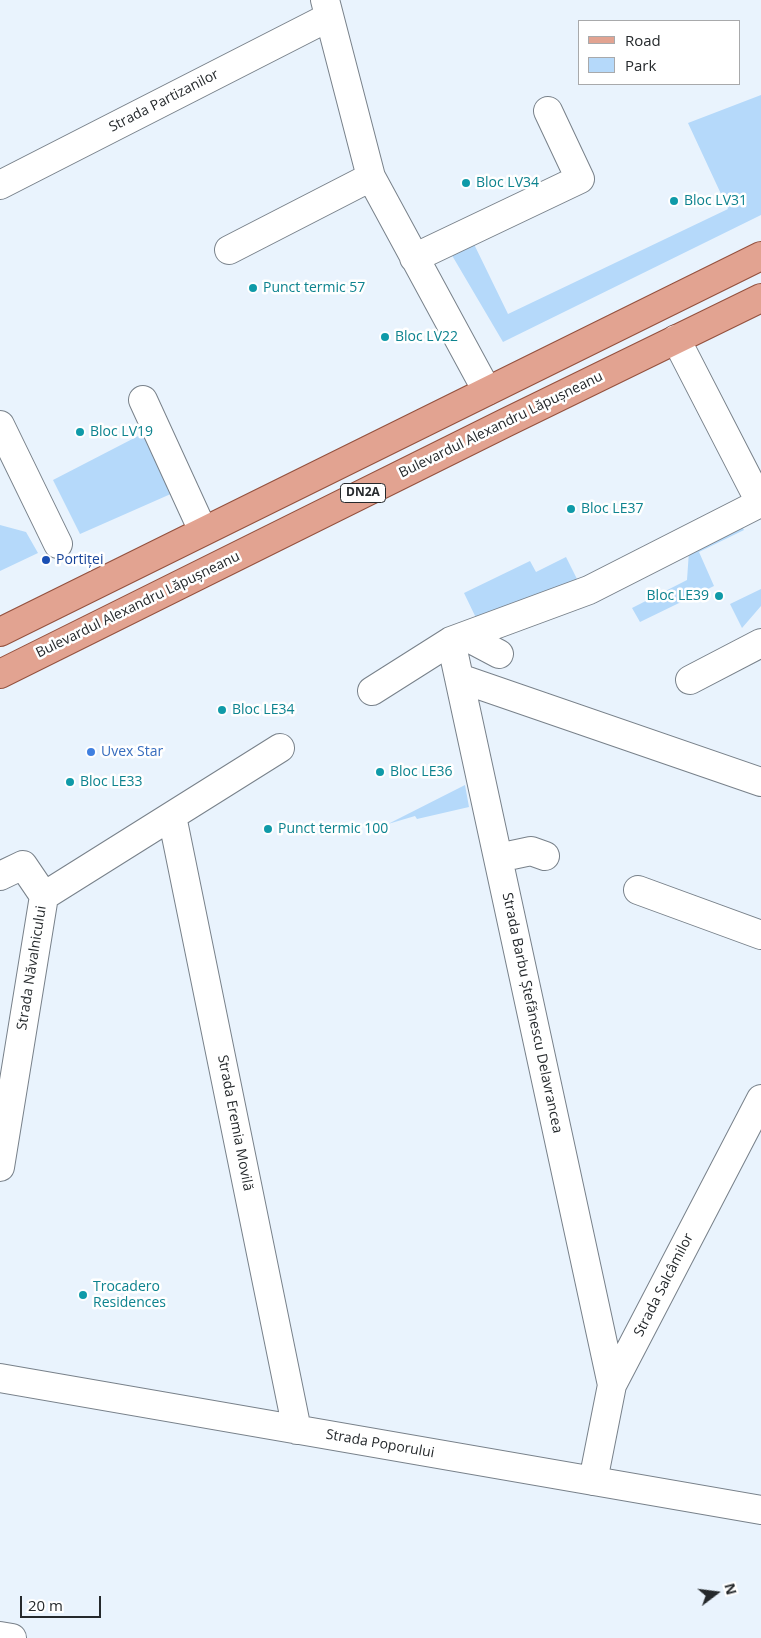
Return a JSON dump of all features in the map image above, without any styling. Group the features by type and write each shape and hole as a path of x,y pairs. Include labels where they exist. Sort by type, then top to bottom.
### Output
{"main road":[{"path":"0,632 761,256"},
{"name":"Bulevardul Alexandru Lăpușneanu","path":"0,674 761,298"}],"street":[{"path":"327,9 371,177 487,391"},
{"name":"Strada Partizanilor","path":"0,185 327,9"},
{"path":"414,258 580,179 548,111"},
{"path":"229,250 371,177"},
{"path":"372,691 458,639 589,590 758,491 676,339"},
{"path":"142,400 204,531"},
{"path":"0,426 58,544"},
{"path":"458,639 499,654"},
{"name":"Strada Barbu Ștefănescu Delavrancea","path":"458,639 459,678 612,1385"},
{"path":"690,680 761,643"},
{"path":"459,678 761,782"},
{"name":"Strada Năvalnicului","path":"0,1167 44,896 280,748"},
{"name":"Strada Eremia Movilă","path":"172,816 297,1430"},
{"path":"498,858 531,851 545,856"},
{"path":"0,876 23,865 44,896"},
{"path":"638,890 761,935"},
{"name":"Strada Salcâmilor","path":"593,1481 612,1385 761,1098"},
{"name":"Strada Poporului","path":"0,1378 761,1510"},
{"path":"0,1636 12,1638"}],"green space":[{"path":"761,95 761,215 503,342 450,252 471,238 508,314 728,209 688,123"},
{"path":"144,433 173,493 80,534 53,480"},
{"path":"740,523 744,530 699,552 714,586 640,622 632,608 687,580 689,551"},
{"path":"0,525 26,532 38,553 0,571"},
{"path":"566,557 579,583 478,622 464,593 530,561 536,572"},
{"path":"761,589 761,606 742,628 730,604"},
{"path":"465,785 469,807 417,819 415,816 388,824"}],"place":[{"name":"Bloc LV34","path":"466,183"},
{"name":"Bloc LV31","path":"674,201"},
{"name":"Punct termic 57","path":"253,288"},
{"name":"Bloc LV22","path":"385,337"},
{"name":"Bloc LV19","path":"80,432"},
{"name":"Bloc LE37","path":"571,509"},
{"name":"Portiței","path":"46,560"},
{"name":"Bloc LE39","path":"719,596"},
{"name":"Bloc LE34","path":"222,710"},
{"name":"Uvex Star","path":"91,752"},
{"name":"Bloc LE36","path":"380,772"},
{"name":"Bloc LE33","path":"70,782"},
{"name":"Punct termic 100","path":"268,829"},
{"name":"Trocadero Residences","path":"83,1295"}]}
